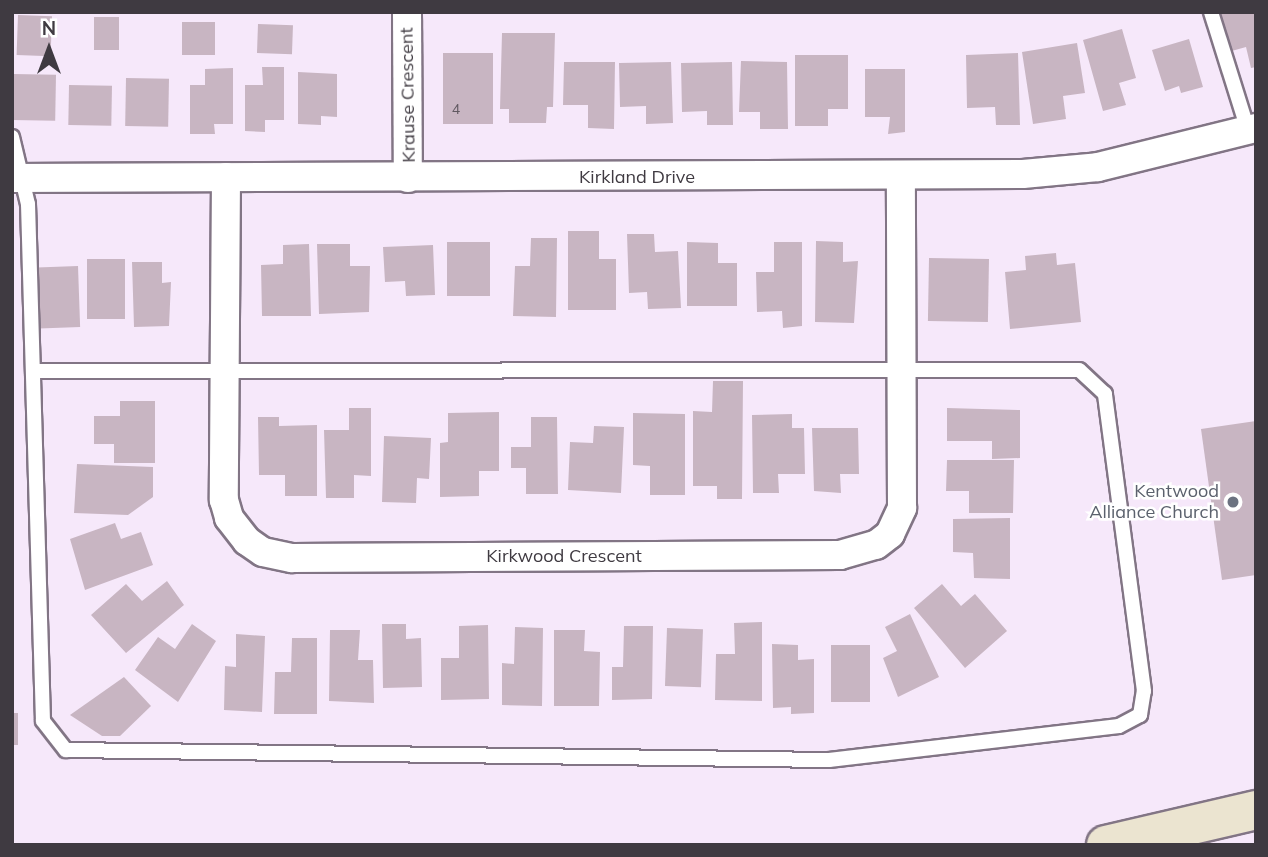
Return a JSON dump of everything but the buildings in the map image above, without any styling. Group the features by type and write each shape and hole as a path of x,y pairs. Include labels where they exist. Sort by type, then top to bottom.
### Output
{"main road":[{"path":"1106,845 1256,810"}],"street":[{"name":"Krause Crescent","path":"407,12 408,177"},
{"name":"Kirkland Drive","path":"17,178 901,176 1098,167 1252,129"},
{"name":"Kirkwood Crescent","path":"226,177 224,500 229,518 247,541 263,552 306,558 862,551 890,534 902,508 901,176"}],"lane":[{"path":"1211,12 1252,129"},
{"path":"12,137 17,178 28,204 43,721 66,750 830,760 1119,726 1140,715 1144,691 1105,394 1079,370 225,374 34,372"}],"place":[{"name":"Kentwood Alliance Church","path":"1233,502"}]}
